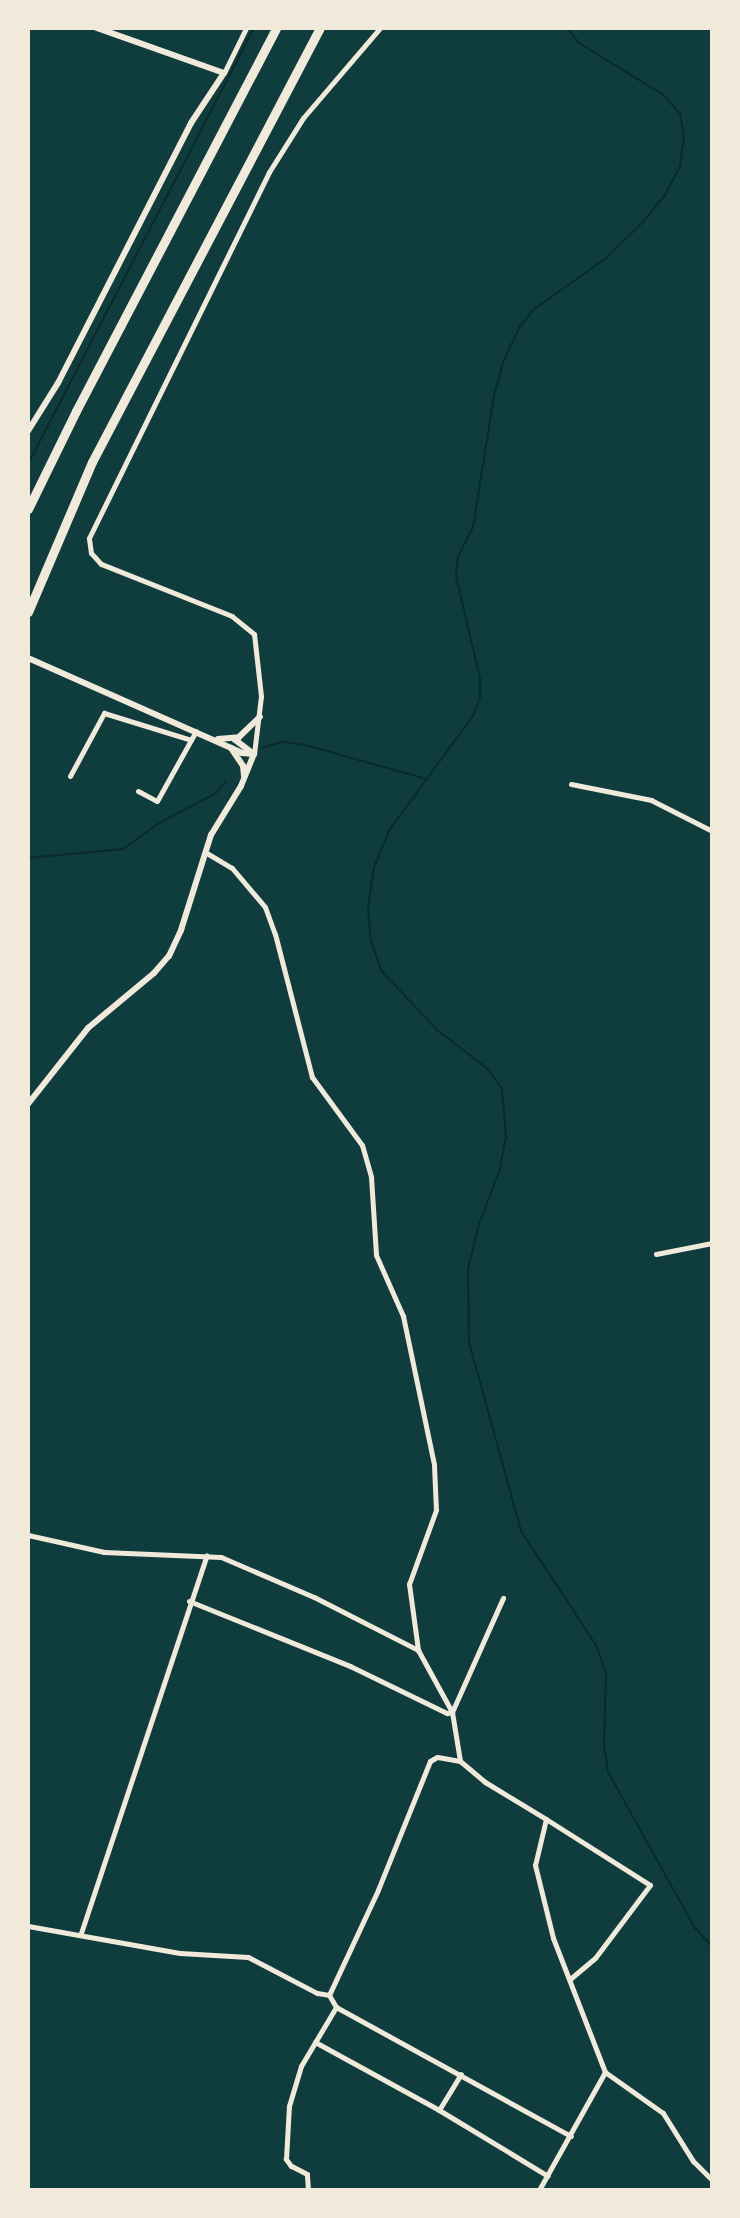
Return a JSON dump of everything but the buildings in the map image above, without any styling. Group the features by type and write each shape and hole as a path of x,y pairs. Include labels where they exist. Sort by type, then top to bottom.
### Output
{"highway":[{"path":"28,509 76,411 276,28"},
{"path":"28,612 92,462 320,28"}],"street":[{"path":"97,28 224,73"},
{"path":"28,431 58,383 191,123 224,73 246,28"},
{"path":"28,1104 88,1028 154,973 168,956 181,930 205,852 254,754 260,717 257,644 248,627 232,616 101,564 91,553 89,538 269,172 303,118 380,28"},
{"path":"29,658 218,739 231,748 254,754"},
{"path":"70,776 104,712 191,740"},
{"path":"234,739 260,717"},
{"path":"138,791 157,801 196,731"},
{"path":"218,739 234,739 254,754"},
{"path":"231,748 243,766 244,778"},
{"path":"571,784 651,801 711,831"},
{"path":"205,852 232,868 265,907 295,1002 312,1077 362,1145 371,1176 376,1255 403,1316 434,1465 435,1509 409,1584 418,1650 452,1712 460,1761"},
{"path":"657,1254 711,1243"},
{"path":"28,1535 104,1552 207,1555 237,1562 418,1650"},
{"path":"81,1933 189,1601 207,1555"},
{"path":"452,1712 503,1598"},
{"path":"189,1601 318,1652 447,1713 452,1712"},
{"path":"329,1995 378,1890 430,1761 436,1757 460,1761 485,1782 650,1885 595,1958 570,1979"},
{"path":"546,1819 535,1865 552,1938 605,2072 663,2113 693,2161 711,2180"},
{"path":"28,1926 81,1933 180,1953 248,1956 317,1993 329,1995"},
{"path":"329,1995 336,2007 461,2073 571,2136"},
{"path":"308,2190 307,2174 288,2164 285,2139 297,2077 336,2007"},
{"path":"315,2042 440,2110 548,2176"},
{"path":"538,2190 571,2136 605,2072"},
{"path":"440,2110 461,2073"}],"waterway":[{"path":"28,464 254,28"},
{"path":"567,28 579,43 662,94 680,113 684,137 680,166 665,195 642,223 605,259 534,309 520,326 504,360 494,396 473,527 458,557 456,576 480,678 480,698 473,716 390,829 374,867 368,908 371,941 381,970 437,1030 488,1069 502,1089 506,1137 499,1172 479,1224 468,1269 469,1342 521,1531 596,1645 606,1673 604,1746 608,1772 695,1928 712,1946"},
{"path":"262,748 282,742 305,745 427,779"},
{"path":"28,858 123,849 161,822 216,793 226,781"}]}
